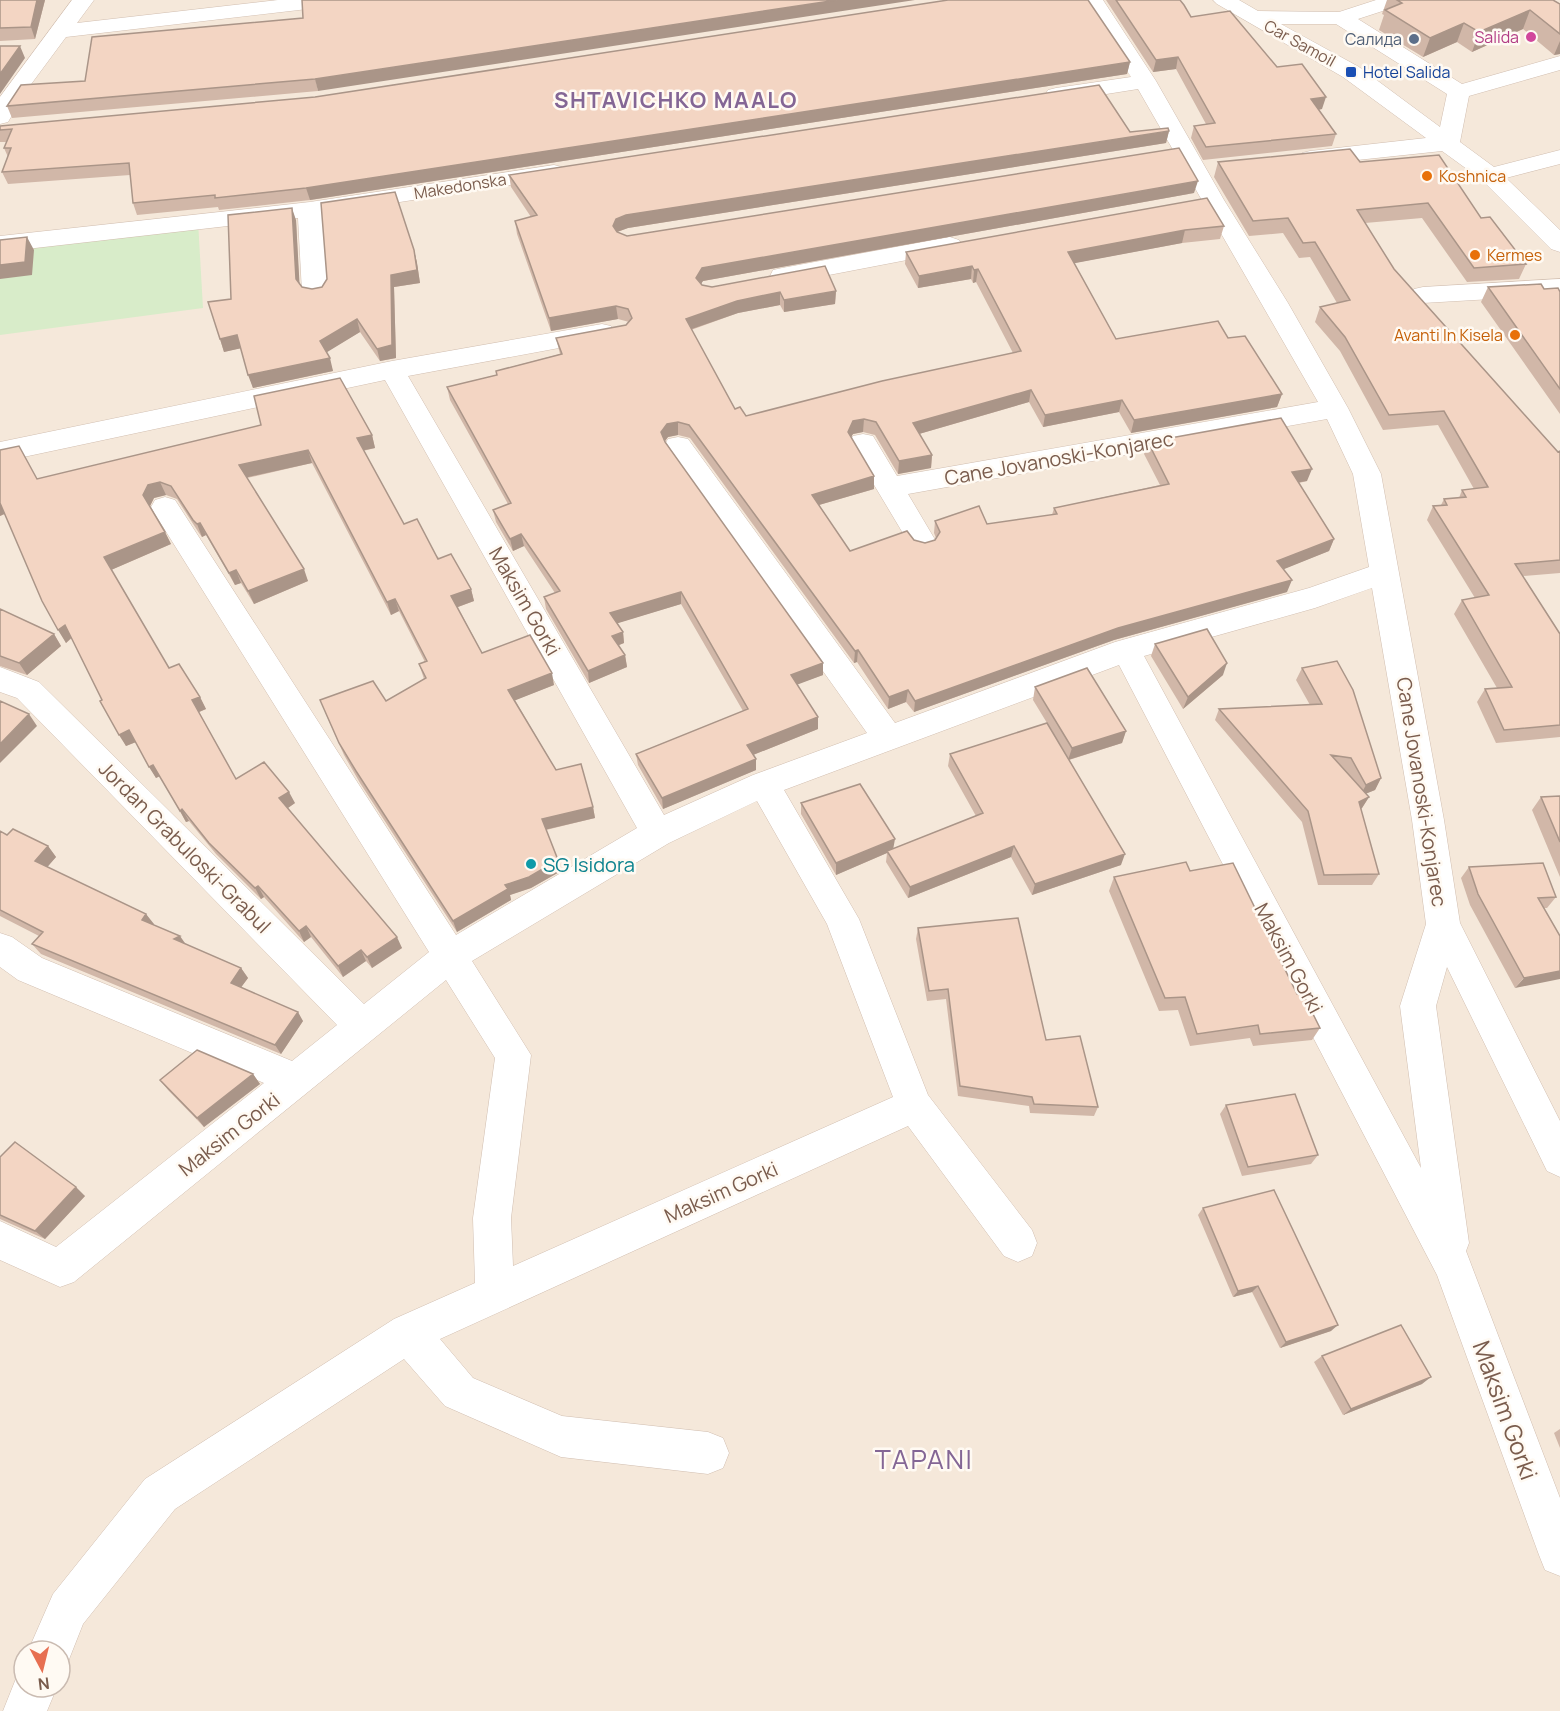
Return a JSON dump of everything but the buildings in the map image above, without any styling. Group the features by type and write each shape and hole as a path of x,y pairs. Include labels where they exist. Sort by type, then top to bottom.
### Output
{"street":[{"path":"0,117 6,95 55,39 83,0"},
{"path":"20,48 55,39 333,0"},
{"name":"Cane Jovanoski-Konjarec","path":"1092,0 1145,81 1188,160 1201,201 1275,303 1335,408 1367,474 1428,820 1443,924 1560,1159"},
{"name":"Car Samoil","path":"1224,0 1351,72 1448,142 1490,175 1560,244"},
{"path":"1253,17 1341,18 1397,0"},
{"path":"1341,18 1459,92 1560,63"},
{"path":"1029,99 1145,81"},
{"path":"1289,160 1448,142 1459,92"},
{"path":"0,129 24,127"},
{"path":"1490,175 1560,157"},
{"name":"Makedonska","path":"0,244 310,209 577,168"},
{"path":"310,209 315,292"},
{"path":"759,280 971,242"},
{"path":"1423,295 1560,286"},
{"path":"0,453 392,370 618,329"},
{"name":"Maksim Gorki","path":"392,370 657,833"},
{"name":"Cane Jovanoski-Konjarec","path":"890,487 1335,408"},
{"path":"863,443 923,543"},
{"path":"678,446 887,736"},
{"path":"165,507 513,1055 492,1218 495,1294"},
{"name":"Maksim Gorki","path":"0,1240 60,1268 449,957 657,833 764,784 887,736 1126,650 1315,597 1386,572"},
{"name":"Maksim Gorki","path":"1126,650 1453,1266 1560,1555"},
{"name":"Jordan Grabuloski-Grabul","path":"0,679 28,690 363,1027"},
{"path":"764,784 842,919 914,1105 1018,1243"},
{"name":"Maksim Gorki","path":"1443,924 1418,1006 1453,1266"},
{"path":"0,948 30,969 298,1080"},
{"name":"Maksim Gorki","path":"55,1639 68,1609 160,1494 408,1333 914,1105"},
{"path":"408,1333 459,1392 561,1436 708,1453"}],"shaded area":[{"path":"0,0 1560,0 1560,1711 0,1711"}],"green space":[{"path":"198,221 203,308 0,335 0,244"}],"place":[{"name":"Salida","path":"1531,37"},
{"name":"Салида","path":"1414,39"},
{"name":"Hotel Salida","path":"1351,72"},
{"name":"Koshnica","path":"1427,176"},
{"name":"Kermes","path":"1475,255"},
{"name":"Avanti In Kisela","path":"1515,335"},
{"name":"SG Isidora","path":"531,864"}],"district":[{"name":"SHTAVICHKO MAALO","path":"676,100"},
{"name":"TAPANI","path":"924,1458"}]}
